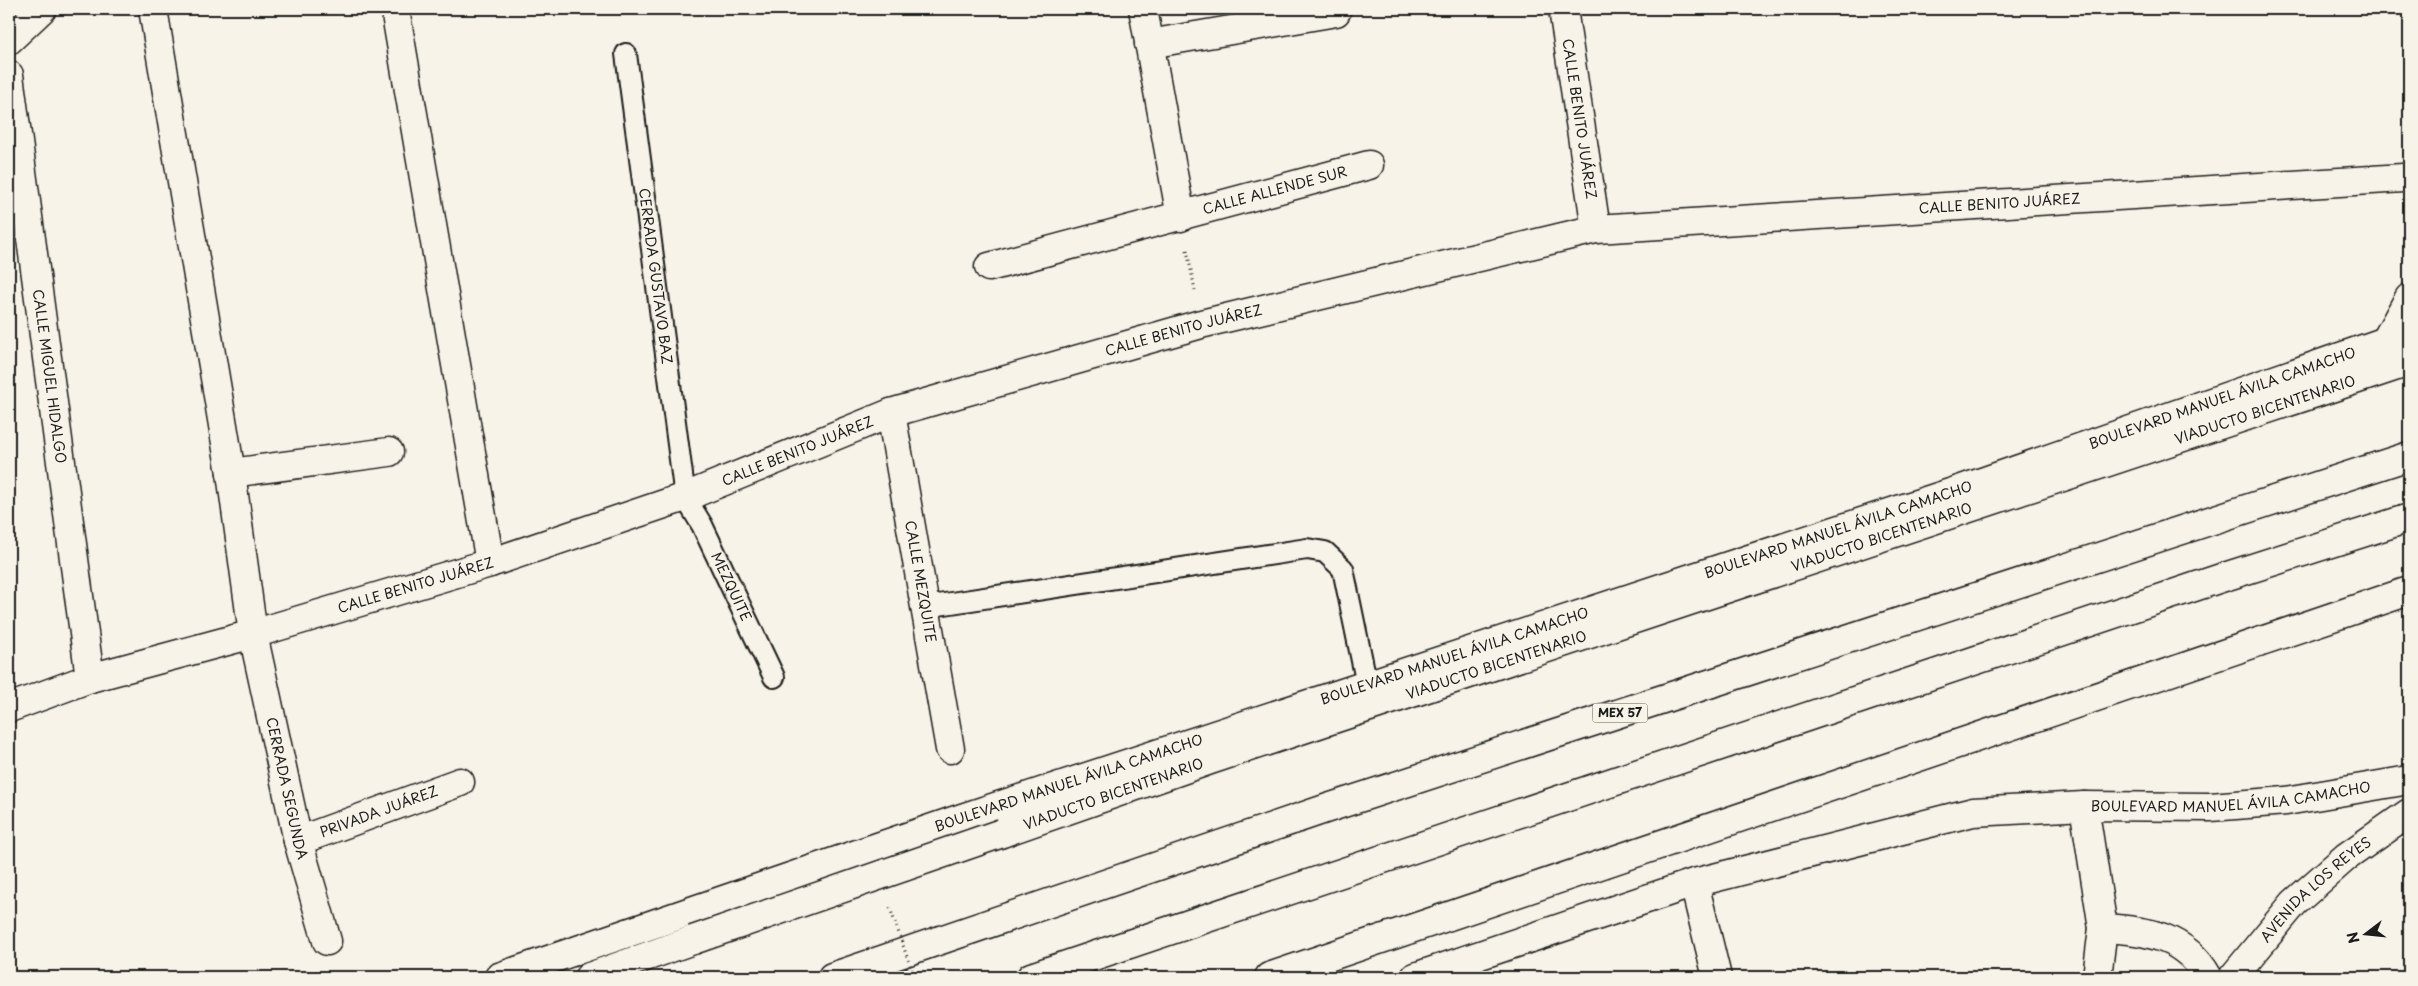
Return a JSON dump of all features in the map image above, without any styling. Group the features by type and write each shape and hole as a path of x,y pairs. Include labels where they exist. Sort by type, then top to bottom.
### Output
{"main road":[{"path":"9,40 42,9"},
{"name":"CERRADA SEGUNDA","path":"153,9 231,473 253,634 298,841 326,941"},
{"path":"395,9 490,563"},
{"path":"1143,9 1181,217"},
{"name":"CALLE BENITO JUÁREZ","path":"1563,9 1596,229"},
{"path":"1150,44 1336,12"},
{"name":"CALLE MIGUEL HIDALGO","path":"9,74 90,678"},
{"name":"CALLE ALLENDE SUR","path":"988,267 1181,217 1369,165"},
{"name":"CALLE BENITO JUÁREZ","path":"9,708 90,678 253,634 490,563 685,497 891,413 1201,324 1596,229 2403,178"},
{"path":"2384,344 2409,298"},
{"name":"BOULEVARD MANUEL ÁVILA CAMACHO","path":"499,977 962,818 1959,490 2409,334"},
{"name":"VIADUCTO BICENTENARIO","path":"588,977 1210,760 2409,362"},
{"name":"CALLE MEZQUITE","path":"891,413 950,749"},
{"path":"231,473 389,452"},
{"name":"MEX 57","path":"832,977 1337,805 2409,456"},
{"path":"1031,977 2190,589 2409,518"},
{"path":"1269,977 2409,591"},
{"name":"BOULEVARD MANUEL ÁVILA CAMACHO","path":"1415,977 1694,883 1973,812 2084,806 2210,807 2239,805 2286,801 2409,780"},
{"name":"PRIVADA JUÁREZ","path":"298,841 460,782"},
{"path":"2084,806 2103,928 2097,977"},
{"name":"AVENIDA LOS REYES","path":"2233,977 2294,904 2346,857 2409,813"},
{"path":"1694,883 1717,977"},
{"path":"2103,928 2134,929 2158,934 2176,944 2199,962 2208,977"}],"lane":[{"name":"CERRADA GUSTAVO BAZ","path":"626,54 685,497"},
{"name":"MEZQUITE","path":"685,497 702,525 774,677"},
{"path":"925,607 1307,549 1325,552 1343,569 1367,685"}]}
